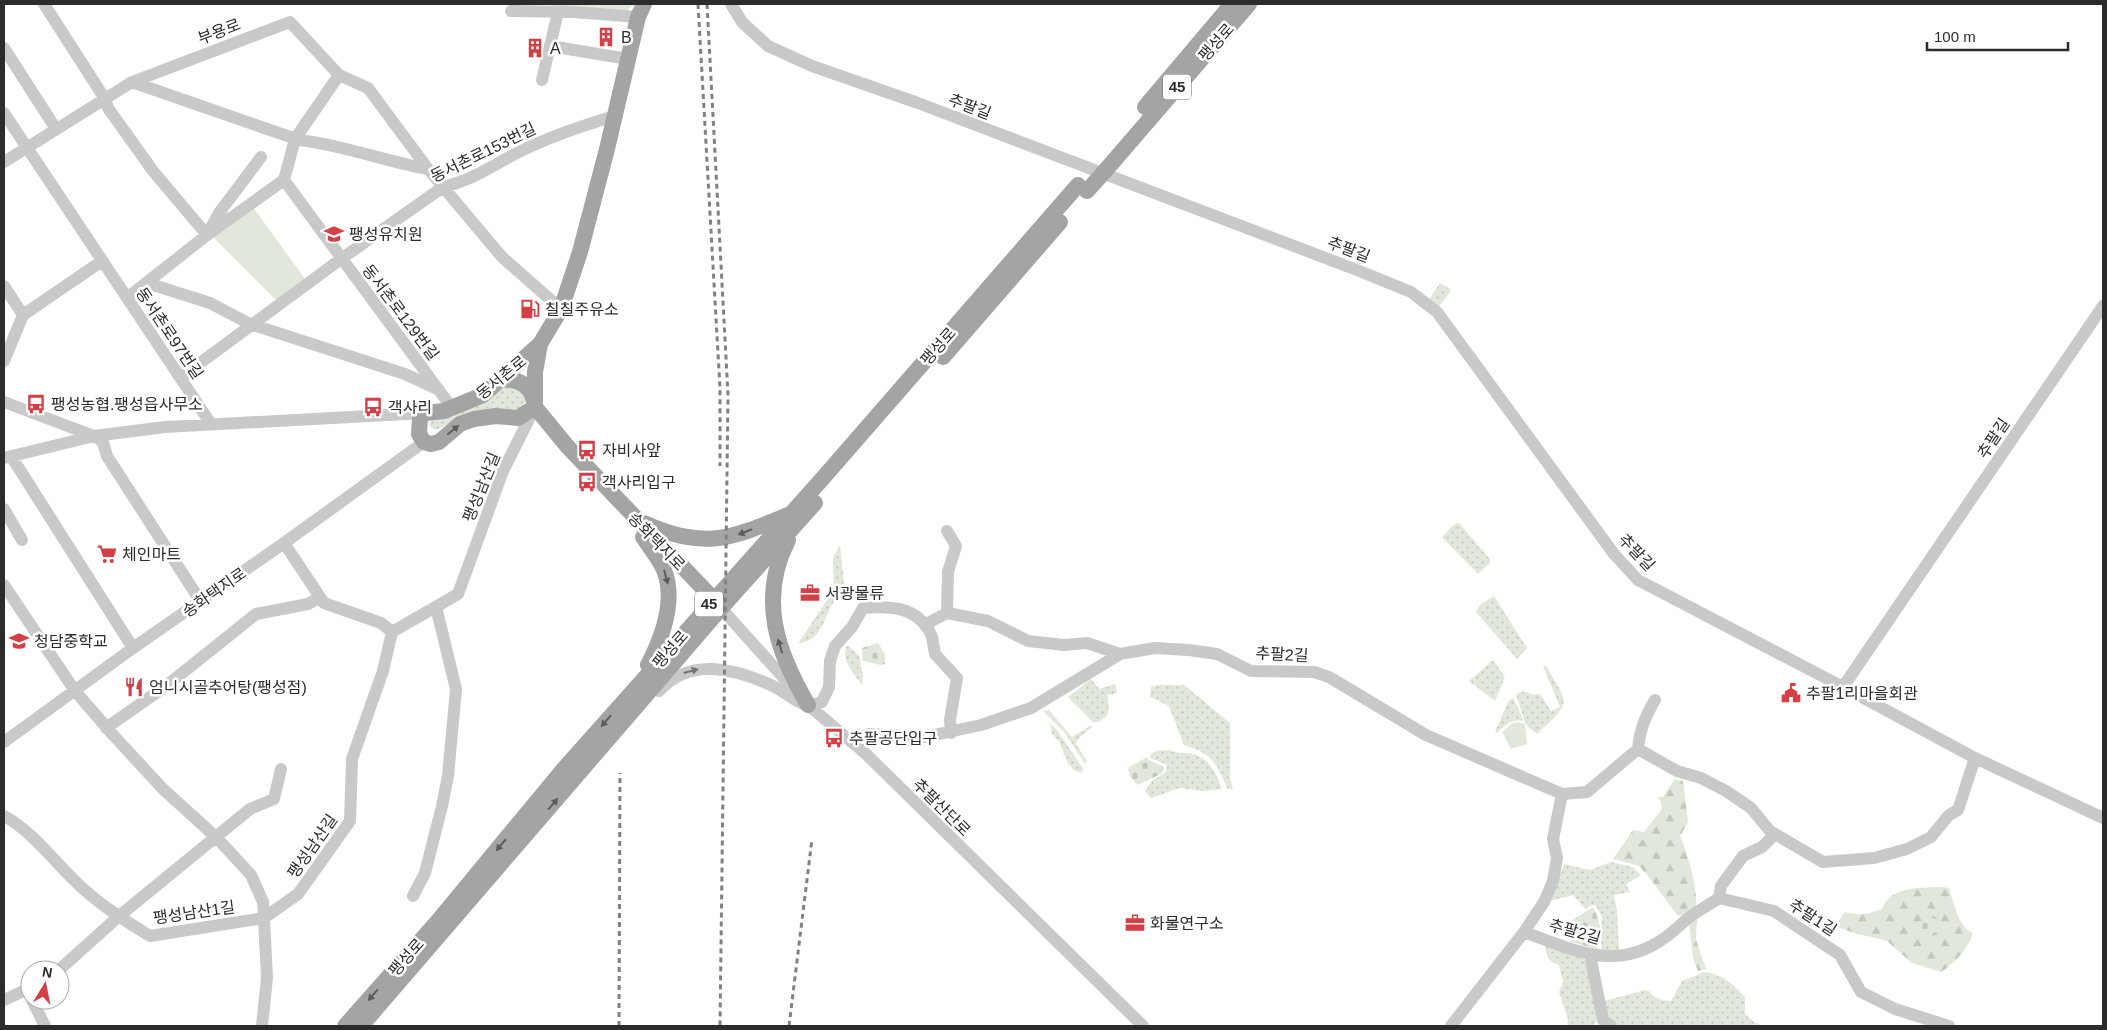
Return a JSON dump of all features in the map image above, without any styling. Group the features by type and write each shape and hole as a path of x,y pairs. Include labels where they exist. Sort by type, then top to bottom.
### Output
{"main road":[{"name":"팽성로","path":"1100,169 1232,4"},
{"name":"팽성로","path":"361,1026 631,702 717,603 793,520 1083,188 1249,4"},
{"name":"동서촌로","path":"425,413 444,411 483,395 540,344 561,309 580,252 641,10"},
{"path":"535,407 535,372 540,344"},
{"path":"500,380 518,380 527,386 534,398 535,407"},
{"name":"송화택지로","path":"424,442 431,444 439,442 460,424 474,419 496,416 518,418 535,407 567,446 717,603"},
{"path":"424,442 419,434 420,418 425,413"},
{"path":"635,519 674,534 711,539 740,534 793,520"},
{"path":"631,702 654,653 662,630 668,598 668,582 663,568 641,533 635,519"},
{"path":"793,520 775,574 773,614 783,655 808,706"},
{"name":"팽성로","path":"345,1026 438,921 562,771 631,702"}],"street":[{"path":"44,4 105,99 108,108 153,171 207,235"},
{"name":"추팔길","path":"731,4 742,22 768,46 804,62 1302,249 1411,292 1437,312 1614,554 1638,580 1975,758 2103,818"},
{"name":"동서촌로","path":"511,11 641,10"},
{"path":"542,80 558,12"},
{"name":"부용로","path":"4,162 132,82 290,22 339,75"},
{"path":"550,46 628,59"},
{"path":"4,48 56,129"},
{"path":"126,298 207,235 284,180 295,138 339,75 368,88 428,169 502,257 561,309"},
{"path":"132,82 295,138 324,143 404,165 428,169"},
{"path":"4,113 25,148"},
{"name":"동서촌로153번길","path":"181,377 250,324 444,187 463,182 517,152 581,125 615,116"},
{"name":"동서촌로97번길","path":"25,148 211,424"},
{"path":"207,235 218,213 261,157"},
{"name":"동서촌로129번길","path":"284,180 452,408"},
{"path":"4,360 23,315 102,261"},
{"path":"147,283 210,303 250,324 405,374 437,388"},
{"path":"4,286 23,315"},
{"name":"추팔길","path":"1842,687 2103,306"},
{"name":"동서촌로","path":"4,402 94,436 211,424 425,413"},
{"name":"팽성남산길","path":"264,918 298,894 350,821 352,758 383,671 392,632 458,594 503,471 535,407"},
{"path":"133,648 7,457 94,436 103,442 107,456 201,602"},
{"name":"송화택지로","path":"4,742 133,648 201,602 424,442"},
{"path":"4,509 22,540"},
{"path":"947,531 956,546 948,572 947,613"},
{"path":"284,543 324,603 381,622 392,632"},
{"path":"4,585 75,691 106,728 163,789 217,838 251,875 263,902 267,978 262,1026"},
{"path":"106,728 166,686 256,614 308,604 320,597"},
{"name":"추팔산단로","path":"717,603 808,706 866,754 1144,1026"},
{"path":"413,896 425,873 448,776 456,690 436,606"},
{"path":"631,702 646,705 664,684 678,675 708,668 724,669 743,674 774,687 808,706 822,702 830,688 830,661 835,646 852,626 863,608 883,606 905,611 923,620 932,637 935,654 957,678 950,720 951,733"},
{"path":"928,629 926,624 947,613 988,621 1028,640 1064,645 1087,643 1120,654"},
{"name":"추팔2길","path":"850,741 870,734 925,738 951,733 1031,708 1120,654 1155,648 1217,654 1251,671 1314,672 1329,677 1426,735 1562,794 1587,792 1638,749"},
{"path":"1655,700 1643,719 1639,732 1638,749 1677,771 1701,778 1726,791 1751,808 1775,834 1823,862 1874,858 1907,849 1931,837 1949,815 1958,810 1975,758"},
{"path":"70,960 118,917 250,810 274,799 281,769"},
{"path":"1524,932 1544,902 1553,881 1558,858 1553,839 1562,794"},
{"name":"팽성남산1길","path":"4,816 20,824 76,883 118,917 150,936 264,918"},
{"path":"1719,898 1721,886 1743,856 1762,847 1775,834"},
{"name":"추팔2길","path":"1451,1026 1524,932 1590,955 1612,958 1636,954 1663,940 1688,918 1719,898"},
{"name":"추팔1길","path":"1719,898 1774,911 1840,955 1862,992 1895,1009 1949,1026"},
{"path":"1590,955 1603,1020 1611,1026"},
{"path":"4,1000 20,996"},
{"path":"38,1010 45,1026"}],"green space":[{"path":"532,4 635,4 626,11"},
{"path":"253,207 305,279 276,300 213,237"},
{"path":"1440,283 1450,289 1450,292 1436,310 1427,303"},
{"path":"521,384 526,401 519,409 464,415 437,430 431,428 429,424 433,419 505,385"},
{"path":"1459,523 1490,559 1490,563 1478,574 1442,537 1455,524"},
{"path":"840,545 845,591 839,595 831,607 818,633 813,638 798,644 834,589 833,558"},
{"path":"1494,596 1527,648 1517,659 1476,612 1480,605"},
{"path":"878,643 885,654 885,664 881,665 863,661 862,648"},
{"path":"847,645 859,655 863,676 862,685 852,671 845,656"},
{"path":"1493,660 1505,677 1495,701 1469,681"},
{"path":"1543,666 1546,666 1560,689 1564,703 1557,715 1537,734 1526,725 1516,694 1524,691 1533,695 1540,694 1551,711 1560,707"},
{"path":"1091,679 1099,689 1115,684 1117,693 1107,695 1109,706 1107,716 1098,722 1093,722 1068,697"},
{"path":"1158,685 1184,685 1230,723 1230,778 1233,790 1227,788 1212,760 1201,752 1184,745 1169,706 1150,697 1151,687"},
{"path":"1513,698 1524,721 1512,722 1497,733 1495,732 1509,700"},
{"path":"1049,710 1072,737 1092,725 1078,739 1076,744 1087,761 1085,764 1065,733 1043,711"},
{"path":"1518,722 1525,724 1527,744 1511,749 1502,732 1511,724"},
{"path":"1050,723 1057,730 1080,764 1083,769 1081,773 1074,770 1068,764 1059,741 1052,734"},
{"path":"1169,750 1201,757 1214,770 1222,789 1202,791 1180,788 1151,798 1145,791 1152,781 1166,772 1167,765 1150,758 1151,754 1157,751"},
{"path":"1147,757 1149,760 1163,766 1164,770 1161,774 1138,785 1130,777 1128,768"},
{"path":"1675,779 1683,781 1688,822 1680,836 1692,873 1696,894 1695,910 1678,916 1639,866 1613,859 1633,830 1644,832 1662,809 1658,797 1663,797"},
{"path":"1611,862 1633,867 1641,875 1626,884 1630,892 1614,895 1617,910 1619,950 1601,951 1602,917 1596,906 1592,905 1585,909 1573,895 1550,901 1564,864 1590,870"},
{"path":"1949,888 1960,920 1973,933 1968,945 1960,955 1941,972 1912,963 1887,941 1835,926 1845,912 1864,914 1882,909 1886,901 1892,896 1908,889"},
{"path":"1593,907 1601,934 1597,949 1571,942 1569,933 1570,922"},
{"path":"1932,915 1941,921 1939,934 1932,936 1923,932 1920,927"},
{"path":"1697,920 1696,940 1706,969 1698,971 1693,958 1689,924"},
{"path":"1545,946 1583,958 1588,965 1597,1019 1594,1026 1567,1026 1568,1019 1559,992 1563,982 1559,965 1552,962 1549,958"},
{"path":"1705,972 1722,978 1736,988 1745,997 1745,1014 1754,1022 1763,1026 1618,1026 1608,1018 1604,1001 1645,990 1658,999 1671,1001 1682,981"}],"railway":[{"path":"698,4 720,388 720,466"},
{"path":"707,4 728,395 720,1026"},
{"path":"619,1026 620,773"},
{"path":"789,1026 812,839"}],"place":[{"name":"B","path":"606,37"},
{"name":"A","path":"535,48"},
{"name":"팽성유치원","path":"334,234"},
{"name":"칠칠주유소","path":"530,309"},
{"name":"팽성농협.팽성읍사무소","path":"36,404"},
{"name":"객사리","path":"373,407"},
{"name":"자비사앞","path":"587,450"},
{"name":"객사리입구","path":"587,482"},
{"name":"체인마트","path":"107,554"},
{"name":"서광물류","path":"810,593"},
{"name":"청담중학교","path":"19,641"},
{"name":"엄니시골추어탕(팽성점)","path":"134,687"},
{"name":"추팔1리마을회관","path":"1791,693"},
{"name":"추팔공단입구","path":"834,738"},
{"name":"화물연구소","path":"1135,923"}]}
